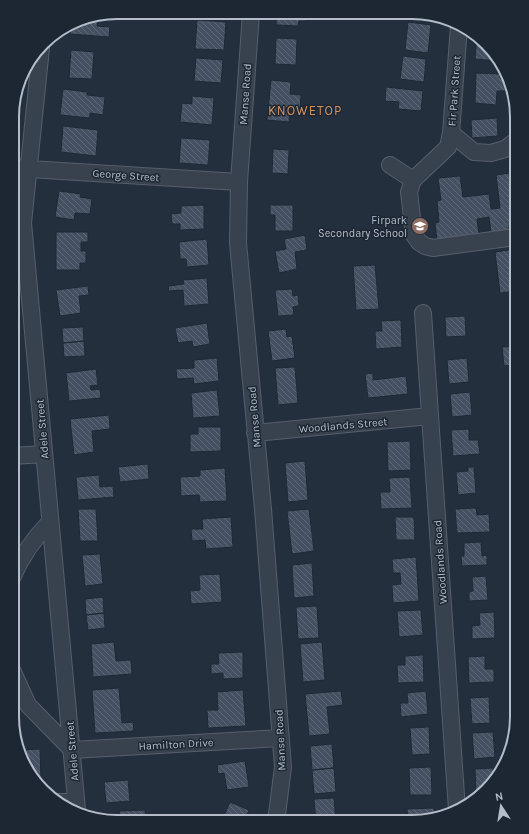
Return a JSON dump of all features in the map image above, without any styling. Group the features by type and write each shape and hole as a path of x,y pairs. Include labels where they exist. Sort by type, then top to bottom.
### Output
{"street":[{"name":"Manse Road","path":"251,19 239,182 238,243 283,767 277,815"},
{"name":"Fir Park Street","path":"413,180 448,147 451,133 459,31"},
{"name":"Adele Street","path":"38,58 21,168 23,223 76,806"},
{"path":"451,133 474,152 491,153 505,149 510,145"},
{"path":"390,164 413,180 409,192 414,235 419,242 425,246 433,248 508,238"},
{"name":"George Street","path":"21,168 239,182"},
{"name":"Woodlands Road","path":"423,313 457,804"},
{"name":"Woodlands Street","path":"255,433 430,416"},
{"path":"19,456 44,454"},
{"path":"19,563 33,539 50,522"},
{"path":"19,685 28,705 72,750"},
{"name":"Hamilton Drive","path":"72,750 281,738"}],"building":[{"path":"276,19 306,19 306,21 299,21 298,26 276,25"},
{"path":"197,20 226,22 224,50 195,49"},
{"path":"97,21 97,26 110,27 109,37 70,34 70,31 92,22"},
{"path":"408,22 431,25 428,53 405,50"},
{"path":"276,38 297,39 296,65 275,64"},
{"path":"476,43 492,61 475,59"},
{"path":"71,50 94,52 92,79 69,78"},
{"path":"403,56 426,59 424,82 400,79"},
{"path":"196,58 223,60 221,83 194,81"},
{"path":"476,73 500,74 500,78 502,78 507,91 497,91 496,105 475,103"},
{"path":"271,80 291,82 290,94 301,95 300,111 290,110 289,122 267,120"},
{"path":"386,87 423,91 421,111 398,109 399,102 385,101"},
{"path":"63,89 87,92 87,95 105,97 103,115 90,113 90,118 60,115"},
{"path":"192,96 214,98 212,125 180,122 182,103 192,104"},
{"path":"497,118 498,136 472,138 471,120"},
{"path":"63,126 98,130 96,156 61,152"},
{"path":"181,138 210,140 208,165 179,163"},
{"path":"273,149 289,150 288,174 272,173"},
{"path":"510,173 509,231 491,233 489,217 477,219 479,235 437,240 435,223 439,222 437,201 441,200 438,178 460,176 463,197 489,194 491,209 500,208 496,175"},
{"path":"59,191 81,194 80,197 92,199 90,214 75,213 74,220 55,217"},
{"path":"204,205 204,229 180,230 180,224 172,224 171,214 181,213 181,206"},
{"path":"270,205 293,205 293,231 275,231 275,215 270,215"},
{"path":"56,232 88,232 88,242 81,242 81,251 86,251 86,263 80,263 80,270 56,270"},
{"path":"305,235 307,250 295,252 297,269 279,273 275,251 286,249 284,239"},
{"path":"207,239 209,265 187,267 186,259 180,259 179,242"},
{"path":"510,250 510,292 500,293 495,252"},
{"path":"375,265 379,309 356,310 353,266"},
{"path":"207,278 209,304 184,306 183,290 169,291 168,286 184,284 183,280"},
{"path":"88,286 89,295 79,296 81,313 60,316 56,290"},
{"path":"292,289 293,296 298,295 299,306 293,307 294,315 278,316 275,290"},
{"path":"465,316 466,336 446,337 445,317"},
{"path":"401,320 402,347 376,349 375,331 382,331 381,321"},
{"path":"207,323 210,344 193,347 192,341 178,343 175,328"},
{"path":"83,327 84,341 63,343 62,328"},
{"path":"286,329 287,337 292,336 295,358 272,361 268,331"},
{"path":"84,341 85,356 64,357 63,343"},
{"path":"510,346 510,366 504,366 502,347"},
{"path":"217,358 219,381 194,384 193,378 177,379 176,369 194,368 194,360"},
{"path":"467,358 469,382 449,384 447,360"},
{"path":"295,367 298,403 278,405 275,368"},
{"path":"96,369 98,385 90,386 91,390 100,389 101,398 69,401 66,373"},
{"path":"373,373 373,380 406,376 408,394 368,398 365,374"},
{"path":"217,390 220,416 193,418 191,393"},
{"path":"470,392 472,415 452,417 450,394"},
{"path":"109,415 110,429 92,431 94,452 74,455 70,419"},
{"path":"198,427 221,427 221,451 190,452 190,434 198,434"},
{"path":"469,429 469,440 478,440 480,454 453,456 451,430"},
{"path":"410,441 411,470 388,471 387,442"},
{"path":"305,461 308,500 288,502 285,463"},
{"path":"148,464 149,479 120,482 118,467"},
{"path":"468,467 474,467 476,493 458,495 456,472 468,471"},
{"path":"225,468 227,501 200,502 199,495 181,496 180,477 200,476 200,470"},
{"path":"99,475 100,487 113,486 114,497 78,500 76,477"},
{"path":"410,477 412,508 381,509 380,492 390,492 389,478"},
{"path":"476,508 477,515 489,514 490,532 457,533 455,509"},
{"path":"78,509 96,509 98,541 80,541"},
{"path":"309,509 314,551 292,554 287,511"},
{"path":"231,517 233,547 206,549 205,540 192,541 191,529 203,529 202,519"},
{"path":"395,517 414,517 415,540 396,540"},
{"path":"481,542 482,556 487,555 487,565 462,566 461,556 464,556 464,543"},
{"path":"100,554 103,584 85,586 82,555"},
{"path":"416,557 419,601 393,603 392,585 401,584 400,573 393,573 392,559"},
{"path":"312,563 314,596 294,598 292,565"},
{"path":"220,574 222,602 191,604 190,591 200,590 199,575"},
{"path":"486,576 488,600 469,601 469,592 473,591 472,577"},
{"path":"103,597 104,613 86,615 85,599"},
{"path":"317,606 319,638 298,639 296,607"},
{"path":"421,610 423,635 399,637 397,611"},
{"path":"494,612 495,638 472,639 472,626 480,625 479,613"},
{"path":"104,613 105,628 88,630 86,615"},
{"path":"114,642 116,661 131,660 132,674 93,677 91,644"},
{"path":"322,642 325,680 303,682 300,644"},
{"path":"243,652 243,678 223,679 223,673 211,674 211,664 219,664 218,653"},
{"path":"423,655 424,682 398,683 397,665 405,665 405,656"},
{"path":"485,656 485,669 494,669 494,682 469,683 468,657"},
{"path":"119,688 122,723 133,722 134,731 95,733 92,690"},
{"path":"243,690 246,726 208,728 207,710 218,710 217,692"},
{"path":"341,691 343,705 327,707 330,734 309,736 305,694"},
{"path":"426,691 428,714 401,717 400,703 408,703 407,693"},
{"path":"489,697 490,723 472,724 470,698"},
{"path":"429,727 430,754 412,755 410,728"},
{"path":"493,732 495,757 474,759 472,733"},
{"path":"332,744 334,768 312,770 310,746"},
{"path":"40,749 41,779 32,766 25,750"},
{"path":"245,761 249,787 227,790 224,773 218,774 217,765"},
{"path":"431,767 432,795 410,795 409,768"},
{"path":"334,768 336,792 314,794 312,770"},
{"path":"493,768 493,772 490,777 476,791 475,769"},
{"path":"128,780 130,801 106,803 104,782"},
{"path":"334,798 335,815 315,815 314,799"},
{"path":"230,802 249,810 247,815 224,815"},
{"path":"434,808 434,812 407,815 407,809"},
{"path":"145,810 145,815 119,815 119,811"}],"place":[{"name":"Firpark Secondary School","path":"420,226"}],"district":[{"name":"KNOWETOP","path":"305,110"}]}
